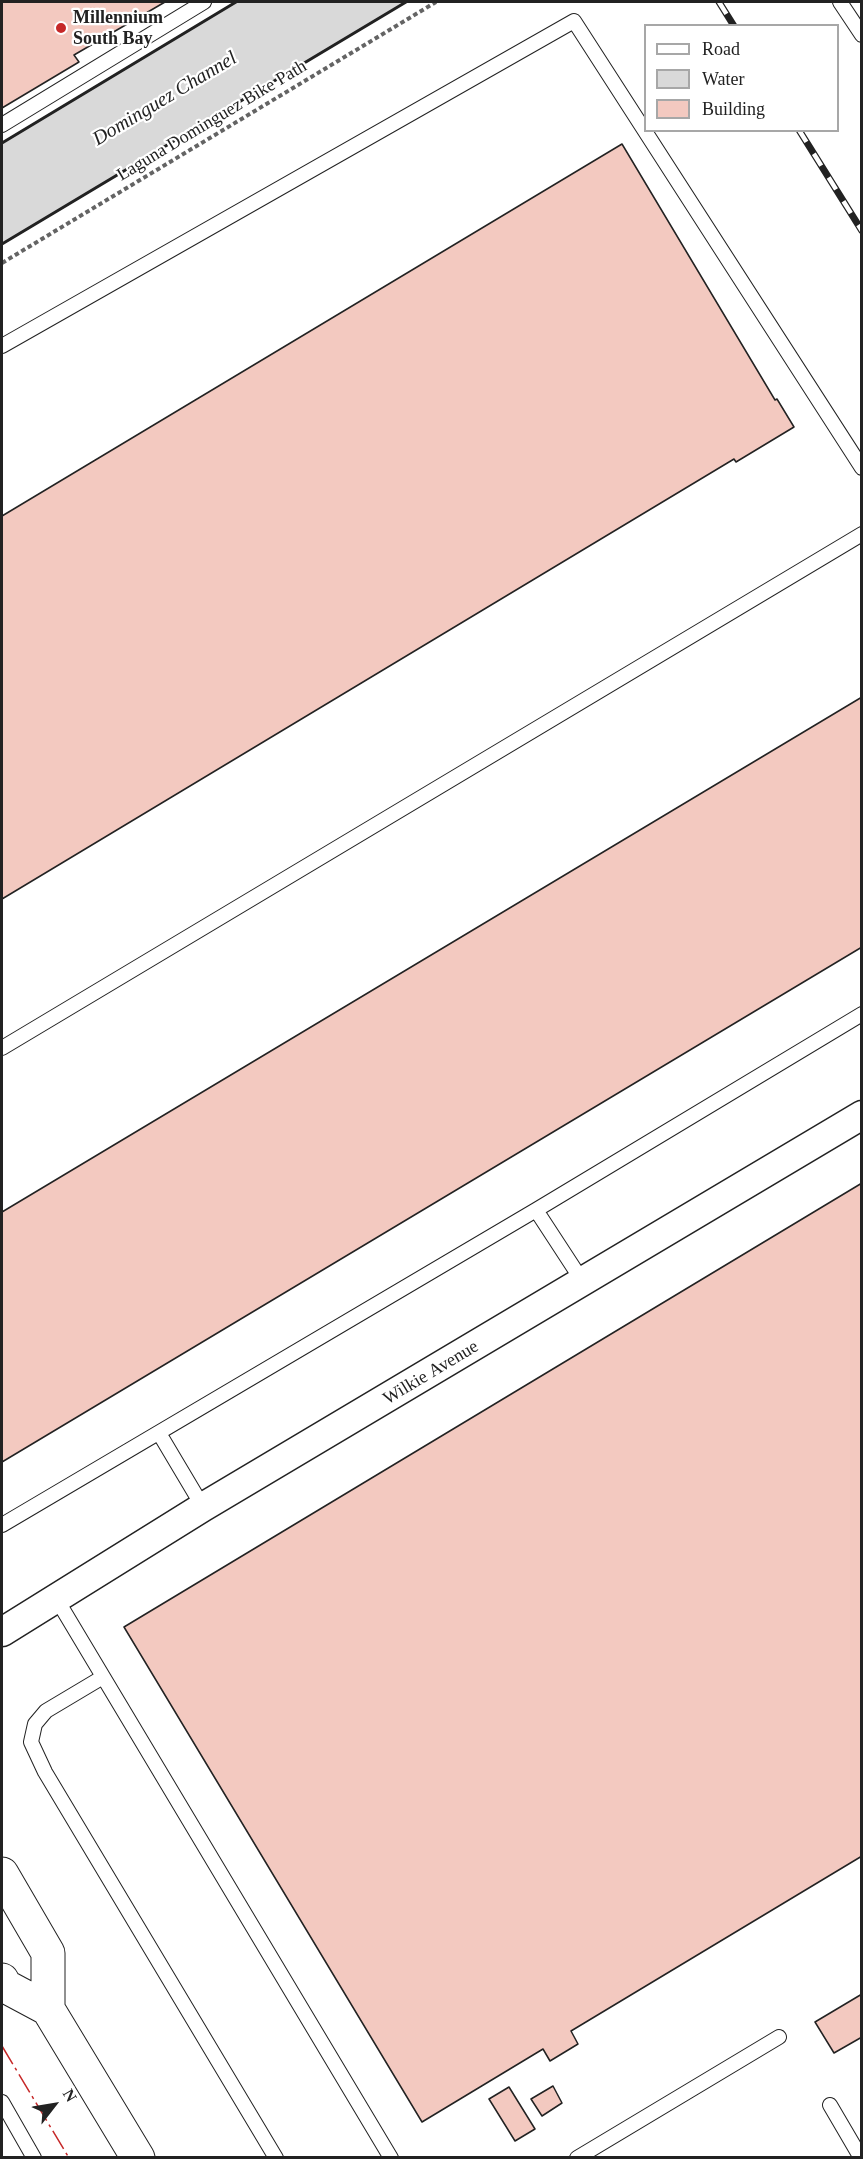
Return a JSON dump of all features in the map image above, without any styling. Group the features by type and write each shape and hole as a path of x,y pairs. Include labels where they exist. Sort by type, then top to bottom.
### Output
{"main road":[{"path":"2,1874 48,1953 48,2009"},
{"path":"2,1980 5,1986 48,2009 138,2157"}],"street":[{"name":"Wilkie Avenue","path":"2,1632 203,1507 861,1115"}],"lane":[{"path":"2,124 204,2"},
{"path":"840,2 861,35"},
{"path":"2,346 574,21 644,130"},
{"path":"645,132 861,468"},
{"path":"2,1048 861,534"},
{"path":"2,1525 536,1210 861,1014"},
{"path":"536,1210 583,1282"},
{"path":"159,1433 203,1507"},
{"path":"56,1598 391,2157"},
{"path":"103,1677 46,1711 34,1724 31,1742 45,1772 276,2157"},
{"path":"577,2157 779,2037"},
{"path":"2,2102 34,2157"},
{"path":"830,2105 861,2157"}],"path":[{"name":"Laguna Dominguez Bike Path","path":"2,263 436,2"}],"water":[{"name":"Dominguez Channel","path":"236,2 406,2 2,244 2,143"}],"building":[{"name":"Millennium South Bay","path":"2,2 165,2 74,55 79,62 2,108"},
{"path":"622,144 775,400 777,399 794,427 736,462 734,459 2,899 2,516"},
{"path":"862,697 862,947 2,1462 2,1212"},
{"path":"862,1183 862,1856 571,2031 578,2044 550,2061 543,2049 422,2122 124,1627"},
{"path":"862,1994 862,2037 834,2053 815,2022"},
{"path":"553,2086 562,2103 542,2116 531,2099"},
{"path":"509,2087 535,2129 515,2141 489,2099"}],"railway":[{"path":"719,2 733,24"},
{"path":"800,132 862,231"}],"wall":[{"path":"2,143 236,2"},
{"path":"2,244 406,2"}],"power":[{"path":"2,2046 69,2158"}],"place":[{"name":"Millennium South Bay","path":"61,28"}]}
